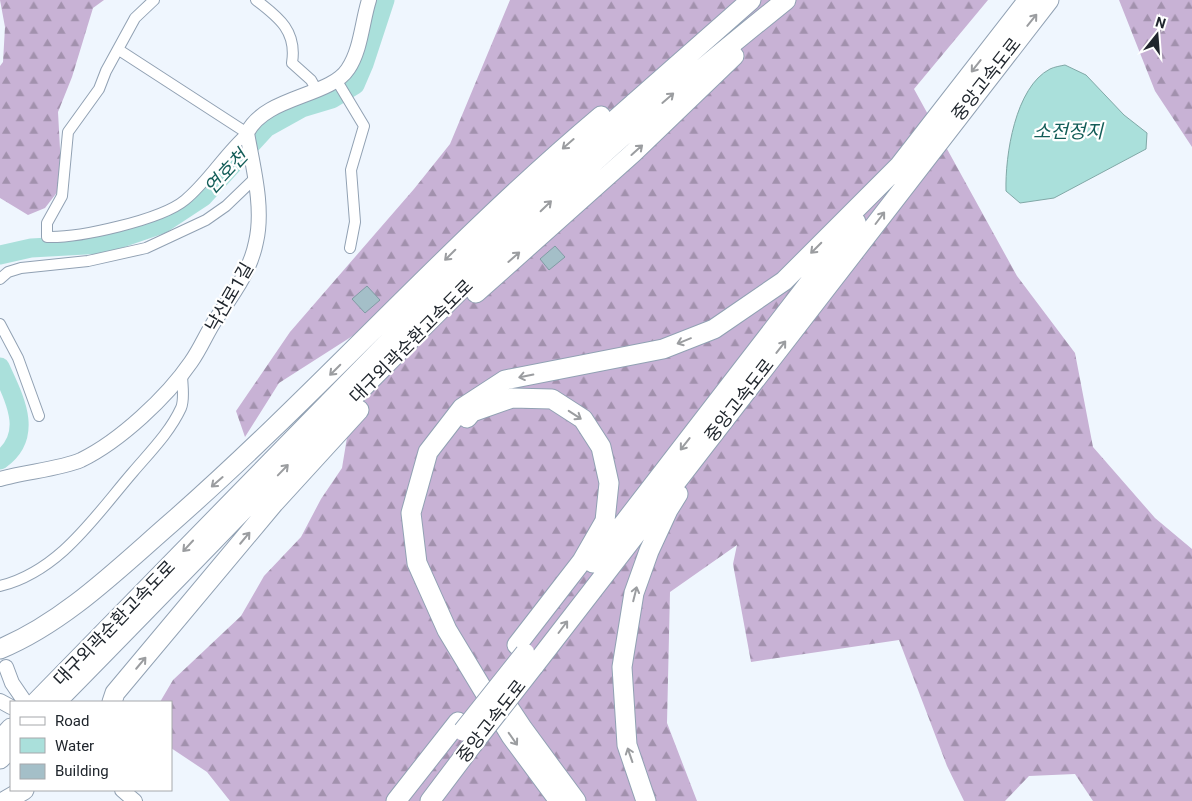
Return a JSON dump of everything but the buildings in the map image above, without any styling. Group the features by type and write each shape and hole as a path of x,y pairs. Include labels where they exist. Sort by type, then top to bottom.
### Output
{"highway":[{"path":"0,649 46,626 115,571 222,478 306,399 498,207 578,136 740,0"},
{"name":"대구외곽순환고속도로","path":"59,693 491,238 593,140 751,0"},
{"name":"대구외곽순환고속도로","path":"39,701 59,693 432,318 559,194 690,79 786,0"},
{"path":"112,701 116,693 274,503 408,358 508,263 678,112 791,0"},
{"name":"중앙고속도로","path":"410,801 525,655 900,164 1028,0"},
{"name":"중앙고속도로","path":"525,655 742,396 1048,0"},
{"path":"559,801 510,736 447,630 417,563 412,513 428,452 462,408 505,380 663,349 714,329 784,281 900,164"},
{"path":"646,801 627,745 622,666 634,593 649,550 668,510 742,396"},
{"path":"525,655 605,521 609,484 601,447 583,419 552,399 512,398 472,412 437,455 423,514 427,556 454,622 523,729 576,801"},
{"path":"0,740 10,729"},
{"path":"396,801 465,732"},
{"name":"중앙고속도로","path":"430,801 465,732"},
{"path":"0,759 10,749"},
{"path":"5,801 22,791"}],"street":[{"path":"154,0 135,18 106,71 99,89 68,132 62,196 47,223 47,236 63,237 94,231 172,209 205,181 247,133 252,122 273,109 316,89 338,84 354,57 370,0"},
{"path":"256,0 284,24 292,37 294,51 292,63 311,80 316,89"},
{"path":"119,50 247,133"},
{"path":"338,84 364,126 352,170 355,215 350,248"},
{"name":"낙산로1길","path":"0,479 80,460 102,447 148,411 182,374 248,270 257,240 259,207 247,133"},
{"path":"0,279 8,272 21,268 88,261 146,248 206,220 226,206 254,179"},
{"path":"0,324 18,358 39,416"},
{"path":"0,586 14,583 37,570 60,554 84,532 162,438 182,406 182,374"},
{"path":"0,653 12,684 24,701"},
{"path":"0,689 5,680 6,667"},
{"path":"123,791 135,801"}],"green space":[{"path":"0,0 104,0 93,8 72,77 58,112 62,186 45,208 28,215 0,198 0,66 3,62 5,27"},
{"path":"510,0 988,0 914,89 1017,276 1075,353 1093,447 1155,518 1192,549 1192,801 1093,801 1075,774 1029,776 1005,801 964,801 947,766 899,640 751,662 733,564 737,545 670,592 667,723 697,801 230,801 207,772 172,749 172,701 161,701 173,680 241,616 264,576 301,537 321,499 342,468 365,328 279,383 245,437 236,411 290,332 414,189 450,144"},
{"path":"1119,0 1192,0 1192,147 1155,91"}],"water":[{"name":"소전정지","path":"1065,65 1086,75 1124,115 1147,133 1146,149 1054,198 1020,203 1006,191 1010,142 1014,124 1020,106 1038,78 1050,69"}],"waterway":[{"name":"연호천","path":"0,255 31,248 104,244 162,224 203,197 266,128 302,108 332,99 355,85 385,0"},
{"name":"연호천","path":"0,367 15,403 19,428 17,439 11,450 0,460"}]}
